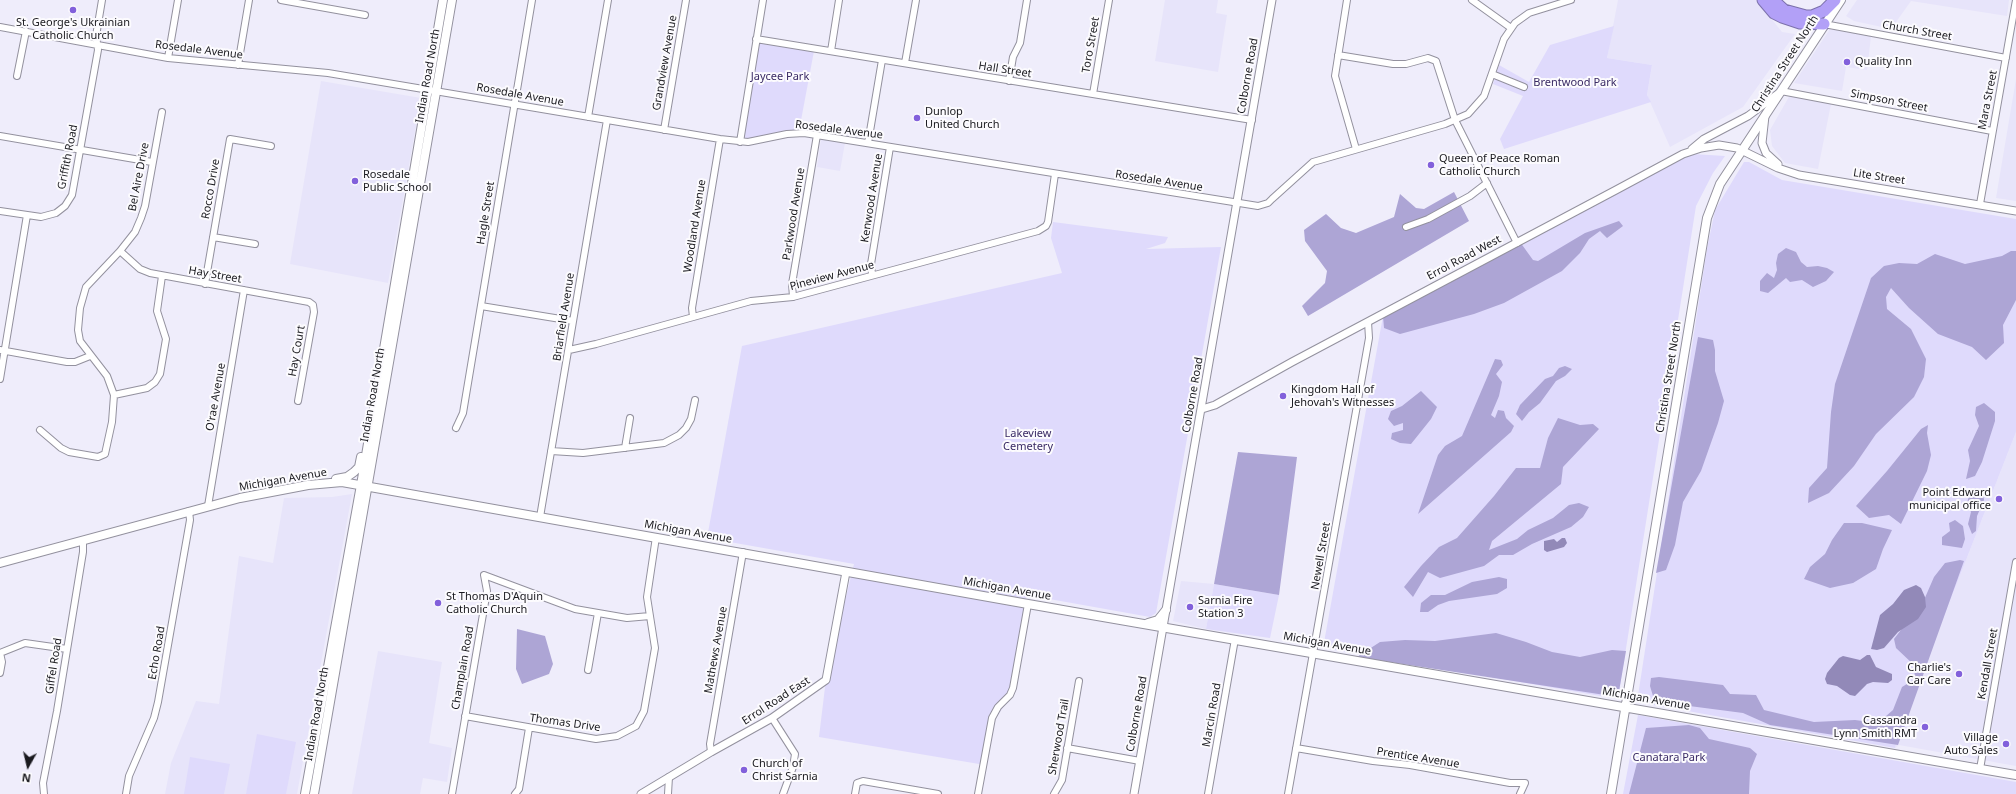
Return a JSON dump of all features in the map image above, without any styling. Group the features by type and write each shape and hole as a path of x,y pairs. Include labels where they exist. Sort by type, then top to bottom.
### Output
{"highway":[{"path":"1763,0 1774,13 1782,17 1800,23 1824,24"},
{"path":"1773,0 1784,10 1806,16 1812,16 1824,11 1835,0"}],"main road":[{"name":"Indian Road North","path":"314,794 433,90 443,0"},
{"name":"Indian Road North","path":"305,794 365,486 368,438 433,90 452,0"},
{"name":"Christina Street North","path":"1611,794 1703,235 1715,194 1742,150 1841,0"},
{"path":"308,485 351,475 359,466 368,438"},
{"name":"Michigan Avenue","path":"0,563 240,498 308,485 339,482 743,552 1028,604 2016,775"},
{"path":"1146,624 1158,620 1166,610"}],"street":[{"name":"Griffith Road","path":"0,211 41,217 56,213 65,206 72,195 97,51 96,43 102,0"},
{"path":"168,58 178,0"},
{"path":"238,65 249,0"},
{"path":"281,0 365,15"},
{"name":"Hagle Street","path":"456,428 463,413 532,0"},
{"path":"588,117 608,0"},
{"name":"Grandview Avenue","path":"664,130 686,0"},
{"path":"740,142 763,0"},
{"path":"831,51 840,0"},
{"path":"905,63 916,0"},
{"path":"1009,81 1014,57 1020,43 1027,0"},
{"name":"Toro Street","path":"1093,94 1109,0"},
{"name":"Colborne Road","path":"1134,794 1272,0"},
{"path":"1347,0 1335,68 1336,80 1356,149"},
{"path":"1472,0 1511,28"},
{"name":"Rosedale Avenue","path":"0,27 96,43 168,58 328,73 740,142 758,141 794,133 817,135 1237,204 1258,206 1268,203 1313,162 1455,120 1474,109 1484,96 1504,39 1511,28 1529,13 1571,0"},
{"name":"Mara Street","path":"1980,204 2016,0"},
{"name":"Church Street","path":"1824,24 2006,58"},
{"path":"17,76 26,31"},
{"name":"Hall Street","path":"756,39 1252,120"},
{"path":"1338,55 1393,64 1406,64 1428,58 1434,59 1439,67 1455,120 1516,243"},
{"path":"868,143 882,60"},
{"path":"1492,74 1524,87"},
{"path":"1684,154 1704,139 1754,112 1781,91"},
{"name":"Simpson Street","path":"1781,91 1992,131"},
{"name":"Bel Aire Drive","path":"40,430 61,448 69,452 98,458 105,454 112,422 114,395 107,376 90,356 80,341 78,330 80,308 86,287 120,251 135,232 141,218 145,206 162,112"},
{"path":"1766,115 1762,137 1766,153 1784,168 1799,175"},
{"name":"Briarfield Avenue","path":"540,517 572,320 607,120"},
{"name":"Parkwood Avenue","path":"793,297 792,284 817,135"},
{"path":"0,136 152,162"},
{"name":"Rocco Drive","path":"205,284 230,139 271,146"},
{"name":"Woodland Avenue","path":"693,317 692,308 720,139"},
{"name":"Errol Road West","path":"1202,409 1215,405 1684,154 1700,148 1714,146 1729,146 1742,150"},
{"name":"Kenwood Avenue","path":"872,275 871,264 890,147"},
{"name":"Lite Street","path":"1742,150 1778,168 1799,175 2016,210"},
{"name":"Pineview Avenue","path":"568,350 596,344 751,301 793,297 1043,229 1048,222 1055,174"},
{"path":"1406,227 1428,219 1470,196 1487,183"},
{"path":"0,379 2,351 27,216"},
{"path":"213,237 255,244"},
{"name":"Hay Street","path":"120,251 140,269 162,276 309,302 313,305"},
{"path":"114,395 147,388 155,382 160,374 166,339 157,310 162,276"},
{"name":"O'rae Avenue","path":"208,506 244,290"},
{"name":"Hay Court","path":"298,401 314,312 313,305"},
{"path":"481,306 572,320"},
{"name":"Newell Street","path":"1288,794 1369,338 1368,322"},
{"path":"2,351 67,362 75,362 90,356"},
{"path":"551,451 576,454 658,445 679,435 689,423 695,400"},
{"path":"624,448 630,418"},
{"name":"Echo Road","path":"126,794 129,776 154,718 158,702 190,520 189,512"},
{"name":"Thomas Drive","path":"465,716 596,739 617,736 636,726 644,711 655,648 646,597 656,537"},
{"name":"Giffel Road","path":"44,794 43,783 57,711 83,552 83,540"},
{"name":"Mathews Avenue","path":"711,752 710,744 743,552"},
{"name":"Kendall Street","path":"1980,769 2016,562"},
{"name":"Errol Road East","path":"641,794 669,776 772,718 826,680 846,572"},
{"name":"Champlain Road","path":"452,794 487,591 484,576 570,608 628,618 650,616"},
{"path":"978,794 992,718 998,707 1010,695 1013,688 1028,604"},
{"path":"588,670 598,613"},
{"name":"Marcin Road","path":"1208,794 1235,639"},
{"path":"0,673 2,662 0,653 26,643 67,649"},
{"name":"Sherwood Trail","path":"1054,794 1062,780 1079,681"},
{"path":"772,718 795,754 794,767 783,794"},
{"path":"516,794 519,789 529,728"},
{"path":"1067,748 1140,761"},
{"name":"Prentice Avenue","path":"1296,748 1373,761 1410,765 1510,783 1525,783 1520,794"},
{"path":"668,794 669,776"},
{"path":"855,794 857,783 863,781 938,794"}],"shaded area":[{"path":"1165,0 1218,0 1216,13 1227,15 1218,72 1155,61"},
{"path":"1618,0 1756,0 1782,32 1795,34 1743,107 1670,147 1647,95 1652,65 1607,58"},
{"path":"1857,0 2009,0 2007,16 1911,1 1891,29 1854,21 1846,16"},
{"path":"1830,29 1871,36 1867,70 1846,67 1842,91 1794,83"},
{"path":"2016,79 2016,201 1996,198"},
{"name":"Rosedale Public School","path":"321,81 421,98 388,283 290,264"},
{"path":"1790,95 1831,104 1818,169 1785,163 1772,146 1770,130"},
{"path":"821,139 845,143 840,171 817,167"},
{"path":"2016,432 2016,766 1899,745 1895,748 1899,732"},
{"path":"352,494 297,794 165,794 171,763 196,701 219,704 239,556 273,563 284,498 332,497"},
{"path":"1562,538 1565,538 1567,543 1564,547 1547,552 1544,550 1544,541 1554,539 1557,542"},
{"path":"1181,581 1214,584 1206,629 1173,621"},
{"path":"1916,585 1921,588 1925,597 1926,607 1918,619 1898,632 1884,648 1877,650 1871,649 1880,615 1893,604 1904,590"},
{"path":"378,651 442,662 429,743 452,748 447,782 423,778 420,794 352,794"},
{"path":"1867,655 1870,655 1876,667 1892,674 1892,680 1888,683 1873,682 1867,684 1855,696 1850,695 1837,686 1827,684 1825,679 1827,673 1839,658 1843,656 1860,660"}],"green space":[{"name":"Brentwood Park","path":"1614,26 1607,58 1652,65 1647,95 1651,102 1504,149 1500,139 1523,96 1493,84 1499,65 1529,82 1550,45"},
{"name":"Jaycee Park","path":"757,42 814,51 799,131 741,141"},
{"path":"1692,154 1725,156 1713,173 1696,206 1618,699 1323,648 1383,316"},
{"path":"1744,162 1749,162 1782,180 2016,219 2016,432 1899,732 1895,748 1637,702 1707,249 1715,210"},
{"path":"1454,192 1469,221 1308,316 1302,306 1325,283 1327,271 1305,241 1304,230 1326,214 1341,228 1356,233 1394,217 1400,194 1416,208 1424,209"},
{"path":"1619,221 1623,226 1607,238 1600,231 1589,239 1580,253 1562,271 1504,303 1474,314 1400,334 1384,328 1383,316 1520,242 1533,260 1538,261 1585,233"},
{"name":"Lakeview Cemetery","path":"1053,222 1168,237 1165,243 1146,249 1221,247 1156,613 1150,617 1027,595 1009,699 993,722 985,765 819,737 826,679 854,564 707,538 742,346 1062,273 1051,238"},
{"path":"1786,248 1796,252 1801,262 1807,267 1818,266 1827,268 1834,272 1826,281 1813,287 1802,280 1790,282 1786,278 1768,293 1760,291 1760,281 1767,273 1774,278 1777,270 1776,263 1778,254"},
{"path":"2011,251 2016,251 2016,300 2003,325 2004,343 1986,360 1972,347 1938,334 1909,308 1891,288 1886,297 1887,309 1911,329 1926,359 1924,377 1914,397 1876,434 1854,466 1829,493 1808,503 1809,488 1827,468 1831,412 1835,384 1871,278 1884,266 1899,263 1917,264 1935,254 1965,264 2002,256"},
{"path":"1698,337 1713,340 1715,350 1715,371 1724,401 1701,471 1683,502 1675,545 1666,570 1656,573"},
{"path":"1495,359 1501,360 1503,365 1496,374 1502,382 1499,396 1491,415 1495,418 1498,410 1504,411 1506,418 1514,426 1511,432 1418,514 1438,455 1445,446 1462,436"},
{"path":"1565,366 1572,369 1565,376 1556,381 1540,403 1529,412 1522,421 1516,414 1520,405 1545,379 1553,376 1559,368"},
{"path":"1421,391 1437,407 1431,419 1411,444 1400,443 1391,439 1392,433 1403,430 1403,423 1394,426 1388,419 1391,411 1402,406"},
{"path":"1984,403 1995,412 1995,421 1982,462 1975,476 1966,479 1970,461 1968,450 1979,426 1975,415 1976,407"},
{"path":"1558,418 1580,425 1593,424 1599,429 1563,467 1561,484 1492,541 1489,550 1517,539 1528,530 1553,518 1569,505 1579,503 1589,507 1583,517 1571,527 1532,544 1513,555 1499,555 1484,566 1440,578 1428,572 1413,597 1404,587 1439,547 1457,538 1494,496 1516,468 1540,468 1548,438"},
{"path":"1928,425 1927,433 1931,455 1927,471 1901,524 1889,515 1869,518 1856,506 1921,429"},
{"path":"1238,452 1297,457 1279,595 1214,584"},
{"path":"1975,488 1983,492 1984,500 1977,516 1976,531 1972,534 1968,524 1971,512 1967,503 1969,496"},
{"path":"1955,520 1963,526 1965,539 1962,548 1942,545 1942,537 1950,531 1949,523"},
{"path":"1844,523 1862,523 1892,530 1876,569 1853,583 1830,588 1804,579 1810,567 1825,554 1832,540"},
{"path":"1960,560 1964,561 1898,745 1770,725 1743,713 1674,704 1653,696 1650,686 1651,678 1659,677 1723,685 1730,694 1756,695 1764,710 1814,722 1855,720 1878,723 1893,710 1902,687 1915,679 1914,665 1896,648 1894,639 1924,600 1934,577 1945,563"},
{"path":"1499,577 1507,579 1507,588 1497,594 1449,601 1438,605 1428,612 1420,612 1421,603 1431,595 1445,595 1472,582"},
{"path":"1214,584 1279,595 1270,638 1206,629"},
{"path":"517,629 545,636 553,664 549,674 522,684 516,669"},
{"path":"1496,633 1552,652 1580,657 1612,650 1626,651 1618,697 1357,657 1380,642 1405,640 1435,641"},
{"name":"Canatara Park","path":"1638,715 2016,782 2016,794 1623,794"},
{"path":"1689,725 1700,728 1709,739 1750,748 1757,754 1750,771 1749,794 1629,794 1646,728"},
{"path":"257,734 296,742 286,794 246,794"},
{"path":"190,757 230,764 224,794 184,794"}],"place":[{"name":"St. George's Ukrainian Catholic Church","path":"73,10"},
{"name":"Quality Inn","path":"1847,62"},
{"name":"Dunlop United Church","path":"917,118"},
{"name":"Queen of Peace Roman Catholic Church","path":"1431,165"},
{"name":"Rosedale Public School","path":"355,181"},
{"name":"Kingdom Hall of Jehovah's Witnesses","path":"1283,396"},
{"name":"Point Edward municipal office","path":"1999,499"},
{"name":"St Thomas D'Aquin Catholic Church","path":"438,603"},
{"name":"Sarnia Fire Station 3","path":"1190,607"},
{"name":"Charlie's Car Care","path":"1959,674"},
{"name":"Cassandra Lynn Smith RMT","path":"1925,727"},
{"name":"Village Auto Sales","path":"2006,744"},
{"name":"Church of Christ Sarnia","path":"744,770"}]}
